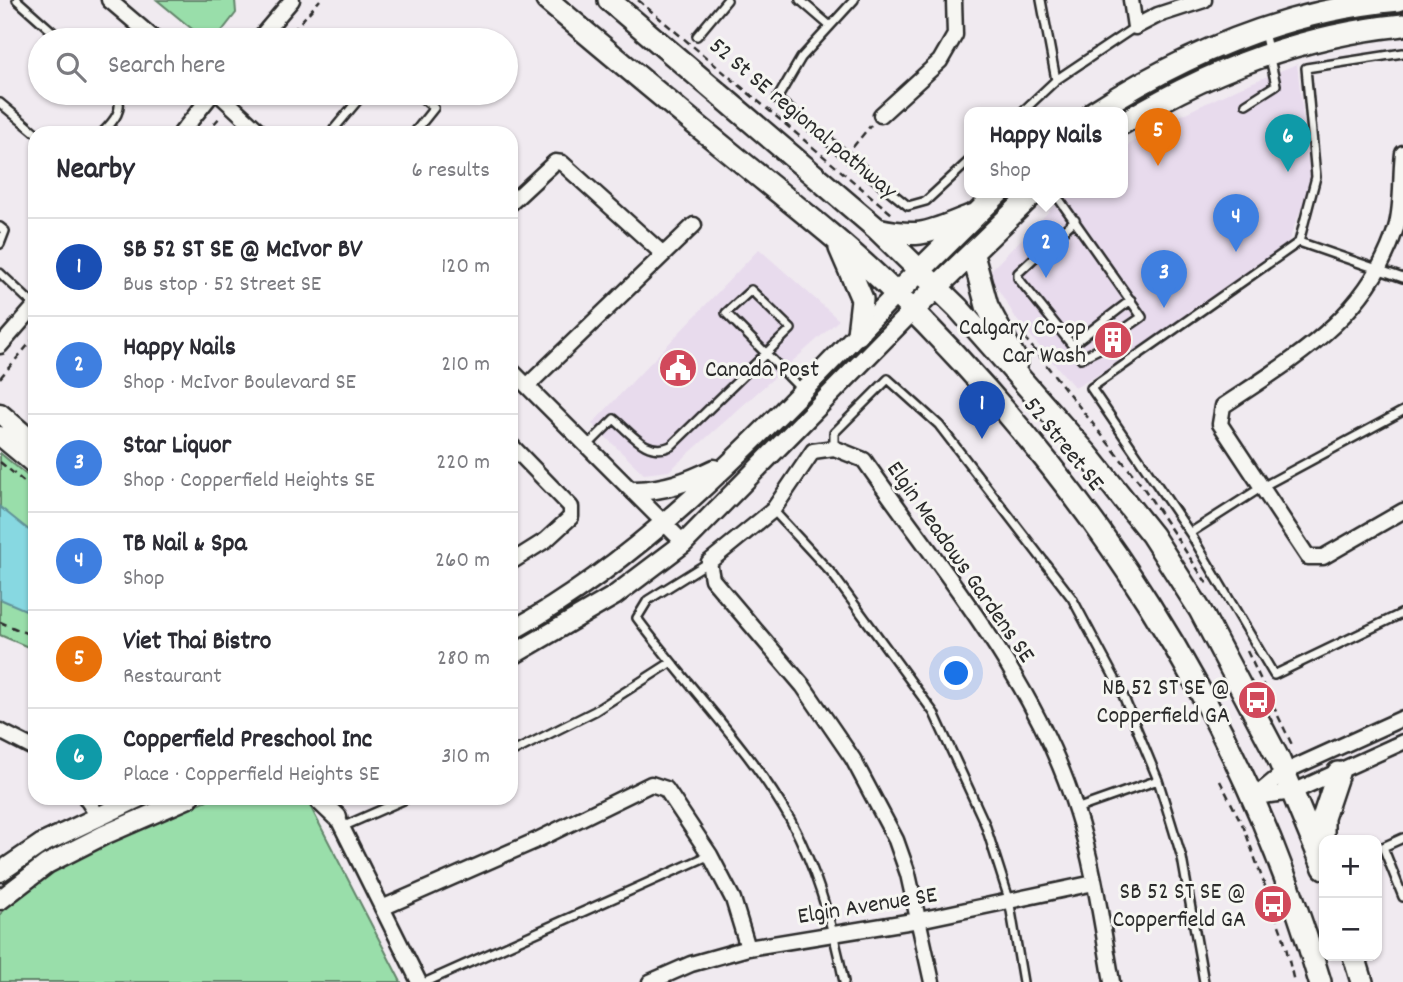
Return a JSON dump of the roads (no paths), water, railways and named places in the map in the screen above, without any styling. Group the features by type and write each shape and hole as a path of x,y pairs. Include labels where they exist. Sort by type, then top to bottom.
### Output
{"main road":[{"name":"52 Street SE","path":"547,0 836,240 896,294 982,383 1054,467 1112,547 1200,687 1254,797 1299,910 1320,982"},
{"name":"52 Street SE","path":"609,0 876,228 1030,387 1152,535 1200,610 1284,772 1319,854"},
{"path":"1102,107 1154,75 1202,51 1263,28 1298,18 1399,0"},
{"path":"1128,120 1156,103 1270,52 1377,28 1403,25"},
{"path":"896,294 992,198"},
{"path":"912,311 938,289 1029,198"},
{"path":"876,228 904,235 924,235 975,214"},
{"path":"836,240 860,290 863,312 858,334"},
{"path":"973,255 987,306 1030,387"},
{"path":"1323,835 1323,818 1339,773"},
{"path":"1356,961 1362,982"}],"street":[{"path":"108,0 142,28"},
{"path":"881,115 940,61 955,35 954,0"},
{"path":"1132,0 1135,27 1158,15 1204,0"},
{"path":"267,28 287,2"},
{"path":"187,126 205,105"},
{"path":"229,105 253,126"},
{"path":"1403,153 1397,226 1381,268 1361,299 1297,356 1223,406 1220,424 1308,556 1323,557 1403,511"},
{"path":"518,196 555,162 562,163 663,254"},
{"path":"527,386 694,225"},
{"path":"518,627 600,575 665,523 896,294"},
{"path":"518,652 614,596 684,543 912,311"},
{"path":"0,346 28,315"},
{"path":"518,377 635,491 684,543"},
{"path":"0,413 28,437"},
{"path":"0,436 28,459"},
{"path":"834,448 813,451 773,510 709,562 712,579 803,686 853,759 896,841 919,920 932,982"},
{"name":"Elgin Meadows Gardens SE","path":"834,448 864,460 996,645 1029,701 1076,809 1094,883 1112,982"},
{"path":"518,455 571,507 571,517 546,540 518,558"},
{"path":"635,491 661,491 680,486 727,463"},
{"path":"1254,797 1284,772 1403,718"},
{"path":"0,731 28,745"},
{"path":"1254,797 1293,792 1403,742"},
{"path":"382,908 535,841 651,784 666,789 710,855 733,899 748,948"},
{"path":"91,805 98,816"},
{"path":"0,873 41,844 122,805"},
{"path":"0,900 47,864 173,805"},
{"path":"324,805 340,822"},
{"path":"336,805 340,822 419,982"},
{"name":"Elgin Avenue SE","path":"650,982 691,964 748,948 919,920 1094,883"}],"lane":[{"path":"17,0 48,28"},
{"path":"697,36 727,0"},
{"path":"800,0 830,26"},
{"path":"854,0 801,58 777,99 908,206 926,201 964,166"},
{"path":"1041,0 1056,80"},
{"path":"1028,107 1056,80 1135,27"},
{"path":"1245,104 1276,85 1263,28"},
{"path":"1403,53 1306,68 1316,177 1298,242 1091,388 1190,533 1274,675 1403,613"},
{"path":"0,103 28,126"},
{"path":"108,126 119,112 120,105"},
{"path":"336,126 354,105"},
{"path":"420,126 434,108 430,105"},
{"path":"1058,198 1142,317 1126,328"},
{"path":"1074,220 1018,273 1018,278 1082,358 1099,349"},
{"path":"0,228 5,231 0,244"},
{"path":"1298,242 1381,268 1403,278"},
{"path":"0,273 28,300"},
{"path":"588,445 614,419 649,449 662,450 671,446 767,353 791,329 751,290 726,313 767,353 801,390"},
{"path":"1072,345 1131,300"},
{"path":"834,448 834,433 888,379 939,425 1072,598 1121,688 1158,780 1182,858 1204,982"},
{"path":"1190,533 1262,487 1403,411"},
{"path":"773,510 833,575 934,713 985,824 1009,899 1023,982"},
{"path":"709,562 648,600 636,618 670,663 695,688 775,794 812,868 834,932 844,982"},
{"path":"518,749 595,711 670,663"},
{"path":"1076,809 1158,780"},
{"path":"340,822 388,805"},
{"path":"1403,838 1382,847 1403,897"},
{"path":"426,982 710,855"}],"water":[{"path":"0,507 28,529 28,611 0,599"}],"place":[{"name":"Viet Thai Bistro","path":"1158,166"},
{"name":"Copperfield Preschool Inc","path":"1288,172"},
{"name":"TB Nail & Spa","path":"1236,252"},
{"name":"Happy Nails","path":"1046,278"},
{"name":"Star Liquor","path":"1164,308"},
{"name":"Calgary Co-op Car Wash","path":"1113,340"},
{"name":"Canada Post","path":"678,368"},
{"name":"SB 52 ST SE @ McIvor BV","path":"982,439"},
{"name":"NB 52 ST SE @ Copperfield GA","path":"1257,700"},
{"name":"SB 52 ST SE @ Copperfield GA","path":"1273,904"}]}
